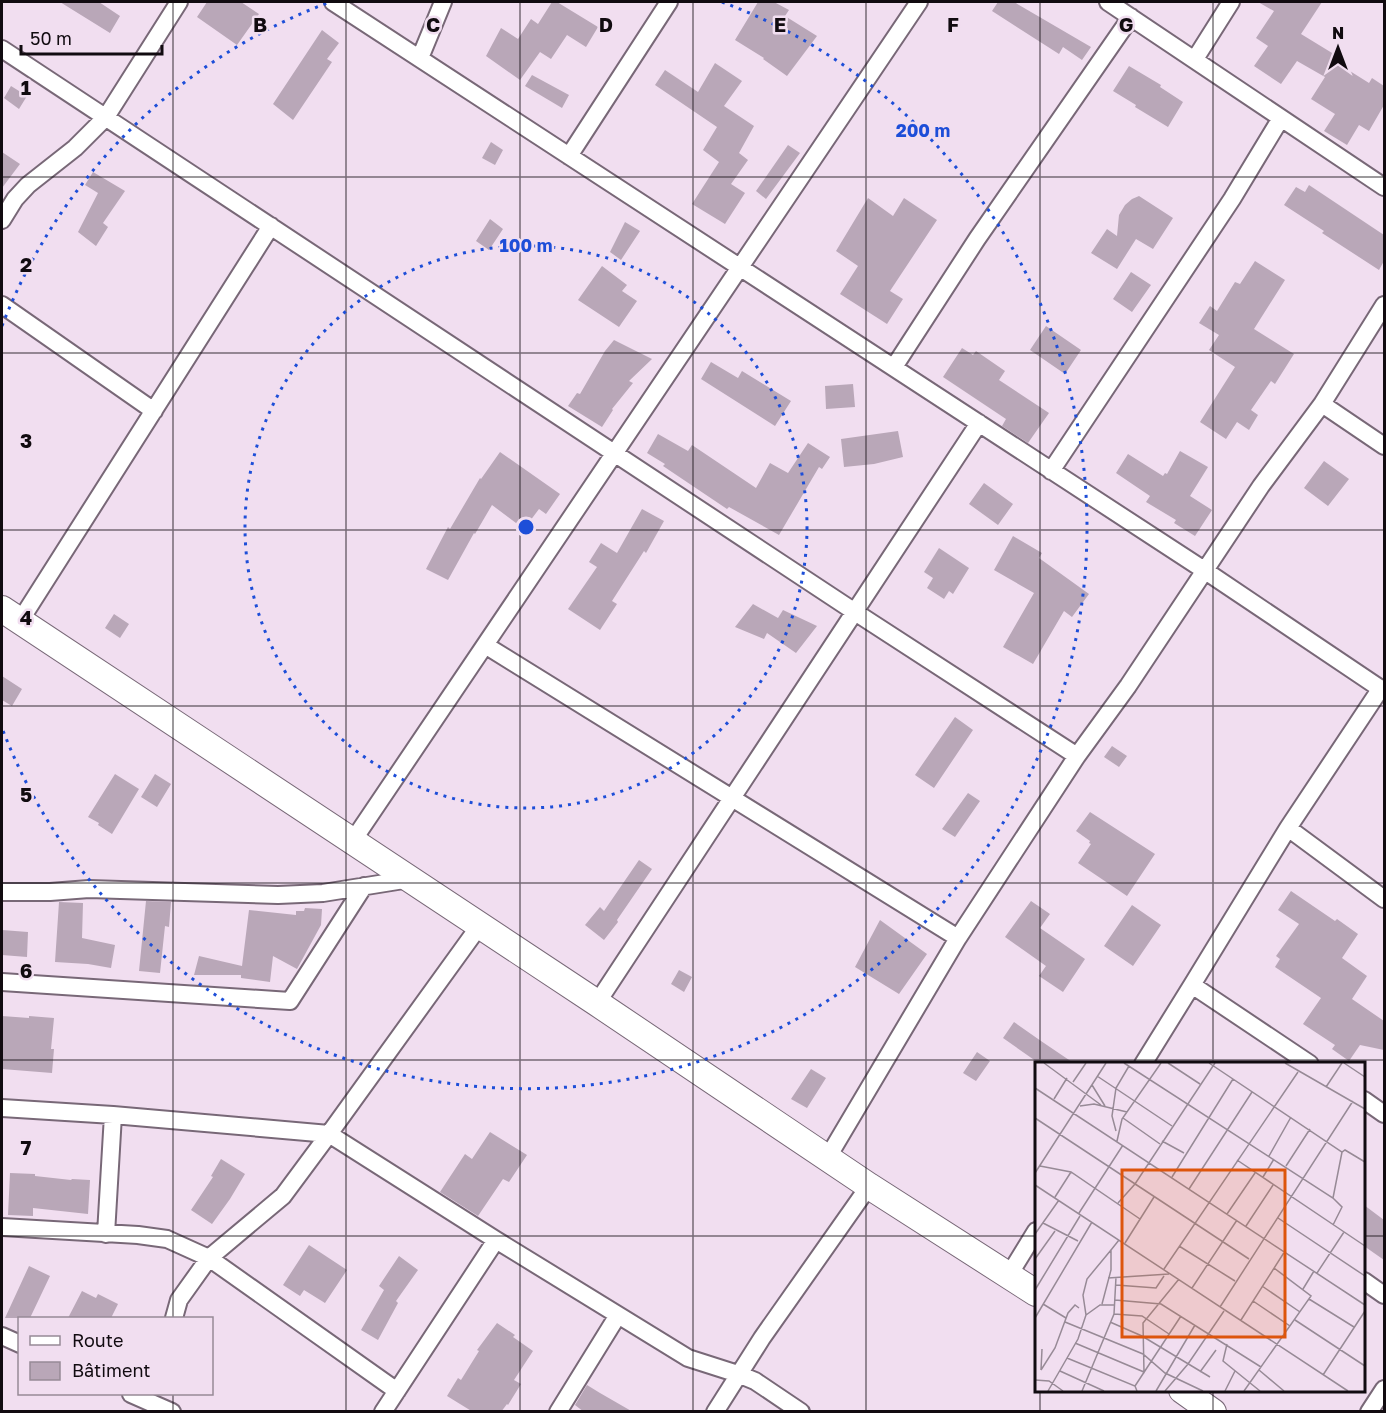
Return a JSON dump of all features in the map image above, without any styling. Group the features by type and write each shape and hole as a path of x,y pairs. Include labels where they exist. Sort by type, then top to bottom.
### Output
{"main road":[{"path":"10,615 480,925 869,1186 1035,1292"},
{"path":"1185,1392 1213,1412"}],"street":[{"path":"2,220 15,199 28,186 75,148 105,117 179,2"},
{"path":"333,2 1383,689 1288,828 1144,1062"},
{"path":"420,58 443,2"},
{"path":"569,156 669,2"},
{"path":"352,842 919,2"},
{"path":"1108,2 1384,187"},
{"path":"1195,59 1231,2"},
{"path":"894,368 977,239 1131,17"},
{"path":"2,49 1077,756"},
{"path":"1051,471 1232,200 1281,118"},
{"path":"10,615 154,411 271,226"},
{"path":"2,305 154,411"},
{"path":"828,1157 958,938 1077,756 1128,686 1262,486 1322,404 1384,305"},
{"path":"1322,404 1384,446"},
{"path":"597,1003 979,423"},
{"path":"485,645 958,938"},
{"path":"1288,828 1384,899"},
{"path":"2,892 89,890 278,895 323,893 410,879"},
{"path":"2,982 290,1001 364,886"},
{"path":"174,1317 179,1300 209,1258 283,1196 480,925"},
{"path":"1192,985 1307,1062"},
{"path":"1365,1101 1384,1114"},
{"path":"2,1108 329,1134 688,1358 755,1381 801,1412"},
{"path":"106,1234 112,1115"},
{"path":"715,1412 738,1374 869,1186"},
{"path":"2,1227 138,1235 168,1239 209,1258 397,1391"},
{"path":"1009,1275 1035,1234"},
{"path":"383,1412 496,1240"},
{"path":"1365,1282 1384,1295"},
{"path":"558,1412 618,1315"},
{"path":"2,1336 18,1343"},
{"path":"1369,1412 1384,1389"},
{"path":"133,1395 171,1411 171,1395"}],"building":[{"path":"60,2 99,2 120,16 110,33"},
{"path":"207,2 241,2 259,14 237,45 197,17"},
{"path":"552,2 557,2 598,27 586,47 567,35 551,59 540,52 520,80 486,56 501,28 518,39 531,19 538,24"},
{"path":"758,2 774,2 789,10 785,16 817,36 787,76 735,40"},
{"path":"998,2 1014,2 1091,47 1082,60 1063,47 1059,54 992,11"},
{"path":"1258,2 1322,2 1301,34 1337,56 1334,61 1369,83 1372,78 1384,86 1384,105 1369,131 1359,125 1347,145 1324,131 1335,114 1311,99 1325,77 1297,61 1281,84 1254,66 1268,46 1256,38 1274,11"},
{"path":"322,30 339,43 327,59 332,62 293,120 273,104"},
{"path":"715,63 742,81 724,106 754,126 739,153 748,160 731,184 745,193 725,224 692,204 719,162 703,150 717,127 655,85 665,70 698,92"},
{"path":"1129,66 1161,85 1160,87 1183,102 1168,127 1113,91"},
{"path":"532,75 569,95 562,108 525,86"},
{"path":"11,86 27,96 19,109 4,98"},
{"path":"491,142 503,150 495,165 482,158"},
{"path":"788,145 800,153 766,199 756,191"},
{"path":"2,152 20,164 2,188"},
{"path":"93,172 125,191 103,223 108,227 96,246 78,232 98,193 85,185"},
{"path":"1309,185 1384,235 1384,261 1379,270 1284,205 1296,187 1305,192"},
{"path":"1139,196 1173,218 1153,249 1136,239 1117,269 1091,253 1107,229 1117,236 1119,215 1125,205"},
{"path":"868,198 893,216 904,198 937,220 890,291 903,299 887,324 840,294 858,266 836,251"},
{"path":"490,219 503,229 489,250 476,241"},
{"path":"625,222 640,231 621,260 610,252"},
{"path":"1255,261 1285,280 1254,329 1294,354 1275,384 1271,381 1251,410 1258,415 1249,430 1237,422 1226,439 1200,422 1235,367 1209,350 1219,335 1199,323 1210,306 1217,311 1235,282 1240,284"},
{"path":"602,266 627,285 622,291 637,301 619,327 578,300"},
{"path":"1131,272 1151,285 1132,312 1113,299"},
{"path":"1046,326 1081,350 1065,374 1030,350"},
{"path":"614,340 652,359 629,381 633,383 612,409 602,427 568,406 577,393 580,394"},
{"path":"962,348 973,355 976,351 1005,371 999,380 1049,413 1028,443 1002,426 1006,419 943,377"},
{"path":"711,362 738,378 742,371 791,401 775,426 701,379"},
{"path":"853,384 855,407 826,409 825,386"},
{"path":"898,431 903,457 874,464 844,467 841,439"},
{"path":"658,434 688,451 692,445 756,488 770,463 788,473 808,443 830,457 822,469 819,467 779,535 729,507 727,509 647,453"},
{"path":"1180,451 1208,467 1190,496 1212,510 1195,536 1174,523 1176,520 1146,502 1150,496 1116,473 1128,454 1163,476 1167,474"},
{"path":"500,452 560,494 546,514 539,509 524,529 492,505 448,580 426,569 448,527 450,529 480,478"},
{"path":"1324,461 1349,479 1328,506 1304,488"},
{"path":"984,483 1013,504 998,525 969,504"},
{"path":"642,509 664,521 646,553 644,551 612,601 617,604 600,630 568,609 597,567 589,562 601,543 617,553"},
{"path":"1013,536 1042,553 1039,558 1089,594 1072,617 1064,611 1033,664 1003,647 1034,593 994,570"},
{"path":"939,548 969,568 953,594 949,591 944,599 927,588 933,578 924,572"},
{"path":"753,604 778,618 783,610 817,626 796,653 767,633 764,639 735,627"},
{"path":"114,614 129,624 120,638 105,628"},
{"path":"2,676 22,689 12,706 2,700"},
{"path":"955,717 973,730 934,788 915,775"},
{"path":"1112,746 1127,756 1119,767 1104,757"},
{"path":"115,774 139,789 112,834 88,817"},
{"path":"155,774 171,784 157,807 141,797"},
{"path":"968,793 980,801 955,837 942,829"},
{"path":"1090,812 1155,854 1127,896 1078,863 1091,844 1076,831"},
{"path":"639,860 652,869 604,940 585,925 600,907 604,911"},
{"path":"1291,891 1358,934 1342,958 1367,976 1352,999 1384,1021 1384,1050 1360,1045 1349,1061 1332,1049 1335,1045 1303,1024 1321,998 1275,967 1280,959 1276,956 1299,924 1278,910"},
{"path":"146,901 171,902 169,927 165,926 160,973 139,971"},
{"path":"1031,901 1050,914 1040,928 1085,959 1063,992 1039,976 1046,966 1005,937"},
{"path":"59,902 83,903 82,938 115,945 111,968 55,962"},
{"path":"1132,905 1161,925 1133,966 1104,946"},
{"path":"305,908 322,909 321,925 297,969 273,956 270,982 241,978 241,975 194,975 199,956 242,966 249,910 296,915 296,911 304,911"},
{"path":"880,920 927,954 899,994 855,967"},
{"path":"2,930 28,932 27,957 2,955"},
{"path":"679,970 692,977 684,992 671,984"},
{"path":"2,1016 54,1018 51,1049 54,1049 52,1073 2,1069"},
{"path":"1014,1022 1072,1062 1037,1062 1003,1038"},
{"path":"977,1052 990,1061 976,1081 963,1073"},
{"path":"811,1069 826,1078 807,1108 791,1099"},
{"path":"490,1132 527,1155 509,1182 503,1179 478,1216 440,1192 465,1154 472,1159"},
{"path":"221,1159 245,1174 212,1224 191,1210 213,1177 211,1176"},
{"path":"10,1173 90,1180 88,1214 33,1208 33,1216 8,1215"},
{"path":"1365,1206 1384,1220 1384,1260 1365,1247"},
{"path":"309,1245 347,1270 325,1303 304,1290 300,1296 283,1285"},
{"path":"399,1256 418,1270 396,1301 398,1303 378,1340 361,1330 384,1290 379,1286"},
{"path":"29,1266 50,1276 30,1317 5,1318"},
{"path":"82,1291 96,1298 98,1294 118,1304 112,1317 69,1317"},
{"path":"497,1323 533,1351 514,1380 521,1384 508,1405 501,1412 473,1412 447,1396 458,1378 461,1380 479,1351 477,1350"},
{"path":"587,1385 633,1412 584,1412 575,1405"}]}
